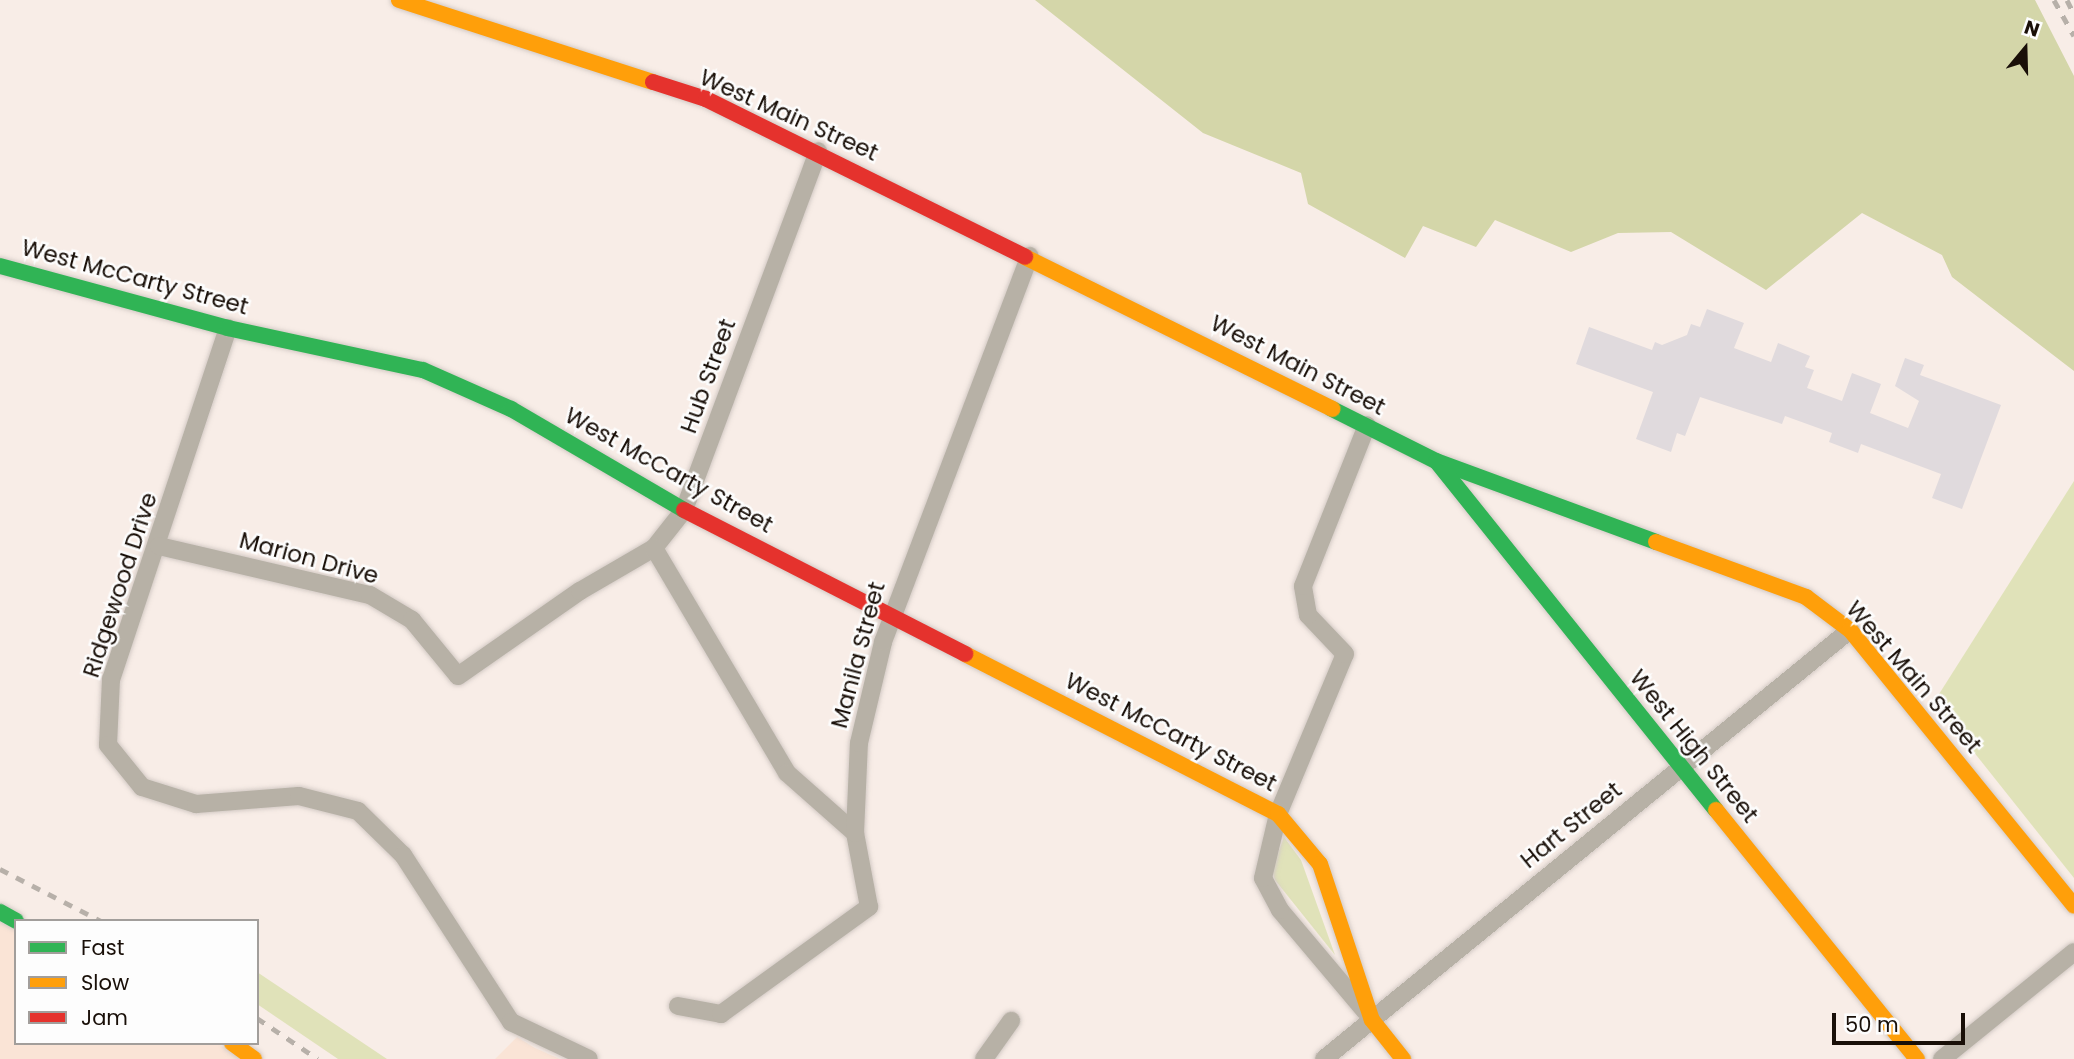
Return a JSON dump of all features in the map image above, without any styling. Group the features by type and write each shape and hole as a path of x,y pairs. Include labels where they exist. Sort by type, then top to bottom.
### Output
{"street":[{"name":"West Main Street","path":"399,0 706,99 818,150 1436,461 1780,585 1850,630 2074,906"},
{"name":"Hub Street","path":"458,676 580,591 654,548 684,510 818,150"},
{"name":"Manila Street","path":"678,1006 721,1014 869,907 855,833 859,743 891,616 1030,256"},
{"name":"West McCarty Street","path":"0,267 228,328 423,370 511,409 684,510 1278,814 1320,864 1372,1020"},
{"name":"Ridgewood Drive","path":"228,328 159,546 111,679 108,745 142,787 196,804 299,796 358,811 403,855 511,1022 589,1059"},
{"path":"1278,814 1345,654 1308,615 1303,586 1367,425"},
{"name":"West High Street","path":"1436,461 1917,1059"},
{"name":"Marion Drive","path":"159,546 370,595 412,620 458,676"},
{"path":"654,548 787,773 855,833"},
{"name":"Hart Street","path":"1324,1059 1850,630"},
{"name":"West McCarty Street","path":"1278,814 1263,878 1280,910 1403,1059"},
{"path":"1942,1059 2074,951"},
{"path":"984,1059 1011,1021"},
{"path":"235,1045 254,1059"}],"shaded area":[{"path":"0,922 14,929 14,1045 220,1045 241,1059 0,1059"},
{"path":"517,1037 535,1048 560,1059 495,1059"}],"green space":[{"path":"1035,0 2035,0 2074,76 2074,371 1952,277 1942,255 1862,213 1766,290 1671,232 1618,233 1571,252 1495,220 1476,247 1423,226 1405,258 1308,204 1301,173 1203,133"},
{"path":"2074,481 2074,878 1934,702"},
{"path":"1284,837 1301,860 1335,955 1275,880 1272,870"},
{"path":"259,973 387,1059 338,1059 259,1005"}],"building":[{"path":"1707,309 1744,323 1734,348 1771,362 1778,343 1810,356 1805,367 1814,370 1807,388 1842,401 1852,373 1881,384 1870,413 1908,428 1919,401 1895,386 1905,358 1924,365 1920,375 2001,405 1962,509 1932,498 1941,474 1861,444 1858,453 1829,442 1832,433 1785,416 1782,424 1700,397 1685,436 1677,433 1671,452 1636,439 1653,392 1576,364 1589,327 1652,350 1655,342 1662,345 1687,335 1691,324 1700,327"}],"railway":[{"path":"2054,0 2074,36"},
{"path":"2067,0 2074,14"},
{"path":"0,869 97,919"},
{"path":"259,1019 318,1059"}],"traffic: fast":[{"path":"0,266 228,328 423,370 511,409 684,510"},
{"path":"1332,409 1436,461 1656,542"},
{"path":"1437,462 1716,810"},
{"path":"0,912 14,920"}],"traffic: slow":[{"path":"399,0 653,82"},
{"path":"1025,257 1332,409"},
{"path":"1656,542 1806,597 1850,630 2074,906"},
{"path":"965,654 1278,814 1320,864 1372,1020 1403,1059"},
{"path":"1716,810 1917,1059"},
{"path":"235,1045 254,1059"}],"traffic: jam":[{"path":"653,82 706,99 1025,257"},
{"path":"684,510 965,654"}]}
